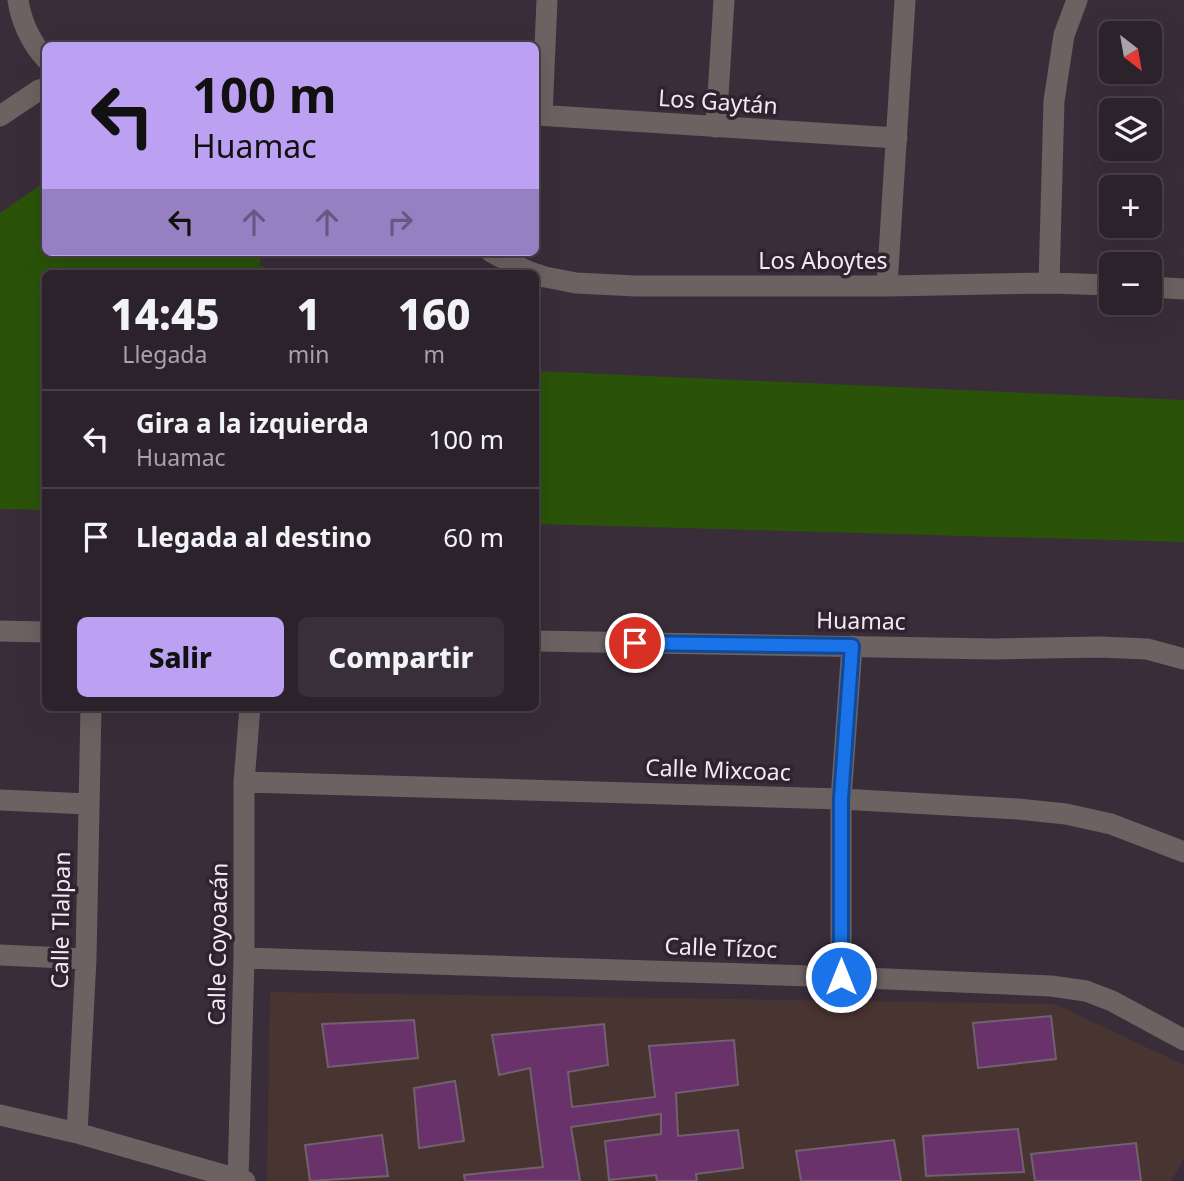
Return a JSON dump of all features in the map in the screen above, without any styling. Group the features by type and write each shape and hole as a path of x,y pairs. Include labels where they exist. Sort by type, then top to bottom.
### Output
{"street":[{"path":"18,0 27,31 42,55"},
{"path":"539,115 547,0"},
{"path":"716,127 724,0"},
{"path":"887,286 905,0"},
{"path":"1049,283 1054,102 1064,36 1077,0"},
{"path":"0,116 42,90"},
{"name":"Los Gaytán","path":"539,115 897,138"},
{"name":"Los Aboytes","path":"498,256 523,270"},
{"name":"Los Aboytes","path":"539,275 576,283 636,286 1099,285"},
{"path":"1162,288 1184,289"},
{"path":"0,631 42,632"},
{"name":"Huamac","path":"539,641 993,649 1100,647 1147,649 1184,659"},
{"path":"841,977 841,799 852,646"},
{"name":"Calle Tlalpan","path":"77,1133 86,959 91,711"},
{"name":"Calle Coyoacán","path":"240,1180 244,782 250,711"},
{"name":"Calle Mixcoac","path":"244,782 841,799 1018,809 1066,814 1111,824 1184,852"},
{"path":"0,800 88,804"},
{"path":"0,955 86,959"},
{"name":"Calle Tízoc","path":"244,958 1051,986 1086,991 1112,1001 1184,1040"},
{"path":"0,1115 77,1133 240,1180"}],"shaded area":[{"path":"270,992 1055,1004 1184,1065 1184,1159 1171,1181 267,1181"}],"green space":[{"path":"42,184 42,256 261,256 259,265 271,270 42,270 42,510 0,509 0,213"},
{"path":"539,371 1184,400 1184,542 539,524"}],"building":[{"path":"1051,1016 1056,1059 978,1068 973,1023"},
{"path":"414,1020 418,1058 328,1067 322,1024"},
{"path":"604,1024 608,1065 568,1072 572,1107 655,1097 649,1046 734,1040 738,1085 676,1093 678,1136 738,1130 743,1168 696,1174 697,1181 657,1181 656,1175 609,1180 605,1141 661,1134 661,1114 571,1127 580,1181 465,1181 464,1175 543,1167 530,1068 499,1075 492,1035"},
{"path":"455,1081 464,1141 419,1148 414,1088"},
{"path":"1018,1129 1024,1172 926,1176 923,1136"},
{"path":"382,1135 388,1176 310,1181 305,1145"},
{"path":"894,1140 901,1181 801,1181 796,1151"},
{"path":"1136,1143 1141,1181 1035,1181 1031,1154"}],"route":[{"path":"635,643 852,646 841,799 841,977"}]}
